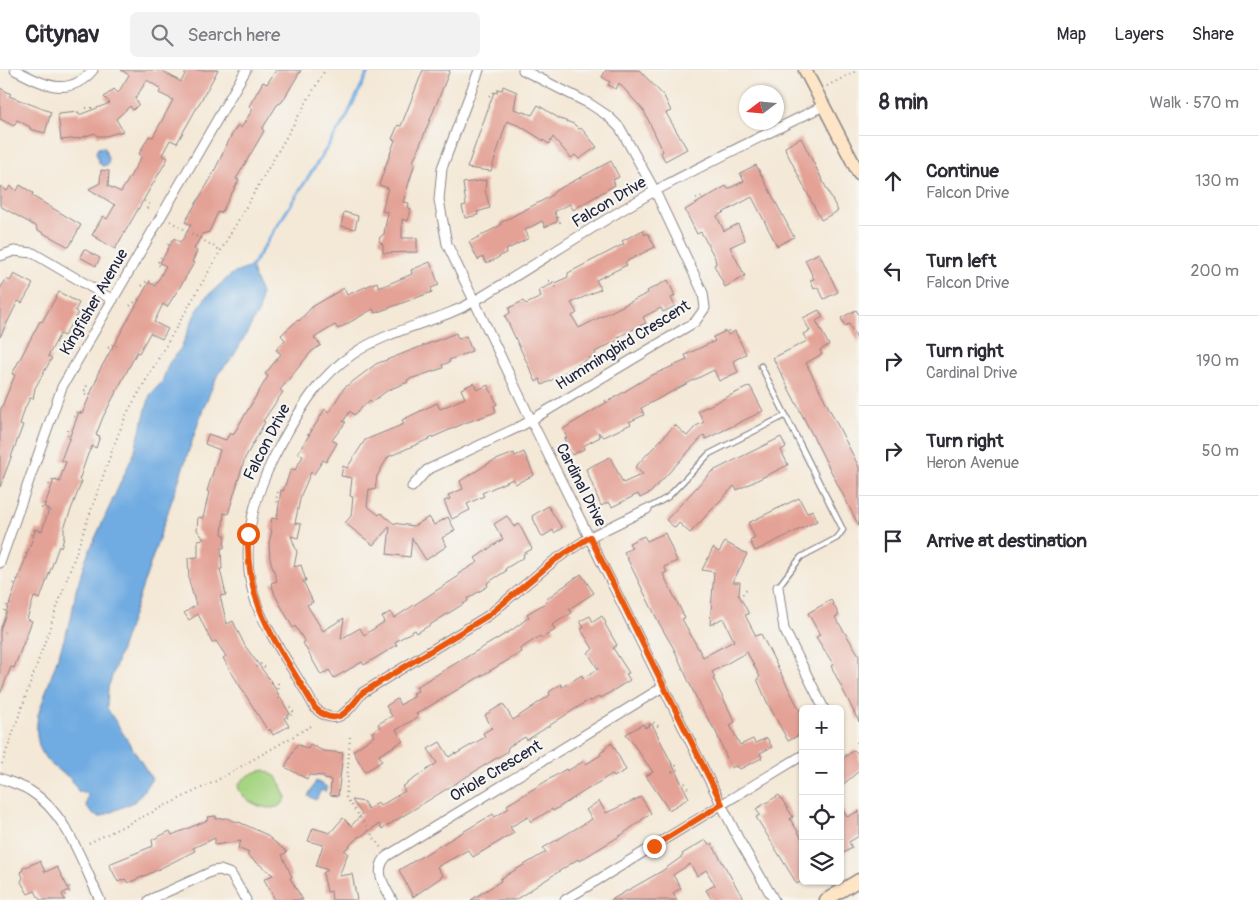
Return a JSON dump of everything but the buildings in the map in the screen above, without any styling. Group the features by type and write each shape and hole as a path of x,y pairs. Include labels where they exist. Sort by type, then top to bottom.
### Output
{"main road":[{"path":"805,70 859,174"},
{"path":"826,900 859,880"}],"street":[{"path":"15,70 44,85 57,87 80,81 93,70"},
{"name":"Kingfisher Avenue","path":"0,563 62,388 246,70"},
{"name":"Cardinal Drive","path":"479,70 442,168 440,200 442,224 447,244 531,420 663,687 746,852 774,900"},
{"name":"Hummingbird Crescent","path":"412,488 427,470 531,420 695,322 704,312 704,295 655,191 620,128 608,116 523,70"},
{"name":"Falcon Drive","path":"647,509 590,537 555,560 489,615 362,693 348,712 340,717 326,717 315,708 264,620 253,590 248,569 250,518 263,476 304,403 326,375 355,353 378,341 474,302 655,191 823,106"},
{"path":"0,256 14,251 33,253 113,300"},
{"path":"778,587 784,629 822,705"},
{"name":"Oriole Crescent","path":"387,856 663,687"},
{"path":"565,900 799,757"},
{"path":"0,778 30,791 55,813 75,846 100,900"},
{"path":"387,856 380,866 380,874 392,900"},
{"path":"149,900 206,873 220,870 232,874 246,900"}],"lane":[{"path":"761,366 842,530 837,538 801,556 778,587"},
{"path":"647,509 668,497 709,454 786,414"}],"path":[{"path":"2,764 121,425 325,70"},
{"path":"816,92 858,70"},
{"path":"489,96 496,91"},
{"path":"86,108 95,108"},
{"path":"696,199 702,196 704,200"},
{"path":"144,201 149,204 146,210"},
{"path":"555,213 560,222 556,224"},
{"path":"161,216 220,250"},
{"path":"168,245 173,239 176,241"},
{"path":"161,257 157,264 164,268"},
{"path":"142,286 148,280 155,284"},
{"path":"549,281 552,280 556,290"},
{"path":"130,306 137,300 142,299"},
{"path":"722,331 733,331"},
{"path":"710,342 715,335"},
{"path":"108,348 113,344 117,346"},
{"path":"86,395 84,394 87,384"},
{"path":"605,401 611,400 612,402"},
{"path":"74,417 77,411 81,412"},
{"path":"308,435 312,427"},
{"path":"67,430 68,438 72,440"},
{"path":"49,485 53,479 62,482"},
{"path":"278,492 276,500 278,504"},
{"path":"44,503 42,508 52,512"},
{"path":"32,535 34,530 41,532"},
{"path":"24,559 26,554 31,554"},
{"path":"14,584 18,578 24,580"},
{"path":"738,595 742,595 747,588"},
{"path":"5,611 7,605 11,604"},
{"path":"0,630 5,632"},
{"path":"256,667 261,664 268,670"},
{"path":"278,683 277,694 279,699"},
{"path":"287,718 294,713 290,707"},
{"path":"645,726 653,722 660,728"},
{"path":"89,843 216,782 313,724"},
{"path":"350,737 346,797 387,856"},
{"path":"857,742 859,738"},
{"path":"672,772 678,769 675,764"},
{"path":"685,784 688,789 686,791"},
{"path":"65,895 70,891 70,884"}],"green space":[{"path":"265,770 278,778 286,798 282,804 275,807 268,808 252,803 240,792 238,785 250,774"}],"water":[{"path":"104,147 109,161 107,165 102,166 99,163 96,152 98,148"},
{"path":"251,267 261,294 259,311 233,357 218,374 203,409 108,688 107,708 152,779 136,801 100,817 92,813 86,805 88,794 78,791 70,778 53,766 43,755 37,736 38,715 71,619 76,590 86,558 134,453 150,395 162,382 169,363 181,348 195,314 206,297 232,274"},
{"path":"316,781 327,787 325,792 321,790 316,800 308,796"}],"waterway":[{"path":"251,267 346,118 369,70"}],"route":[{"path":"248,534 248,569 260,613 315,708 326,717 333,718 340,717 348,712 362,693 489,615 555,560 590,537 722,804 654,846"}]}
